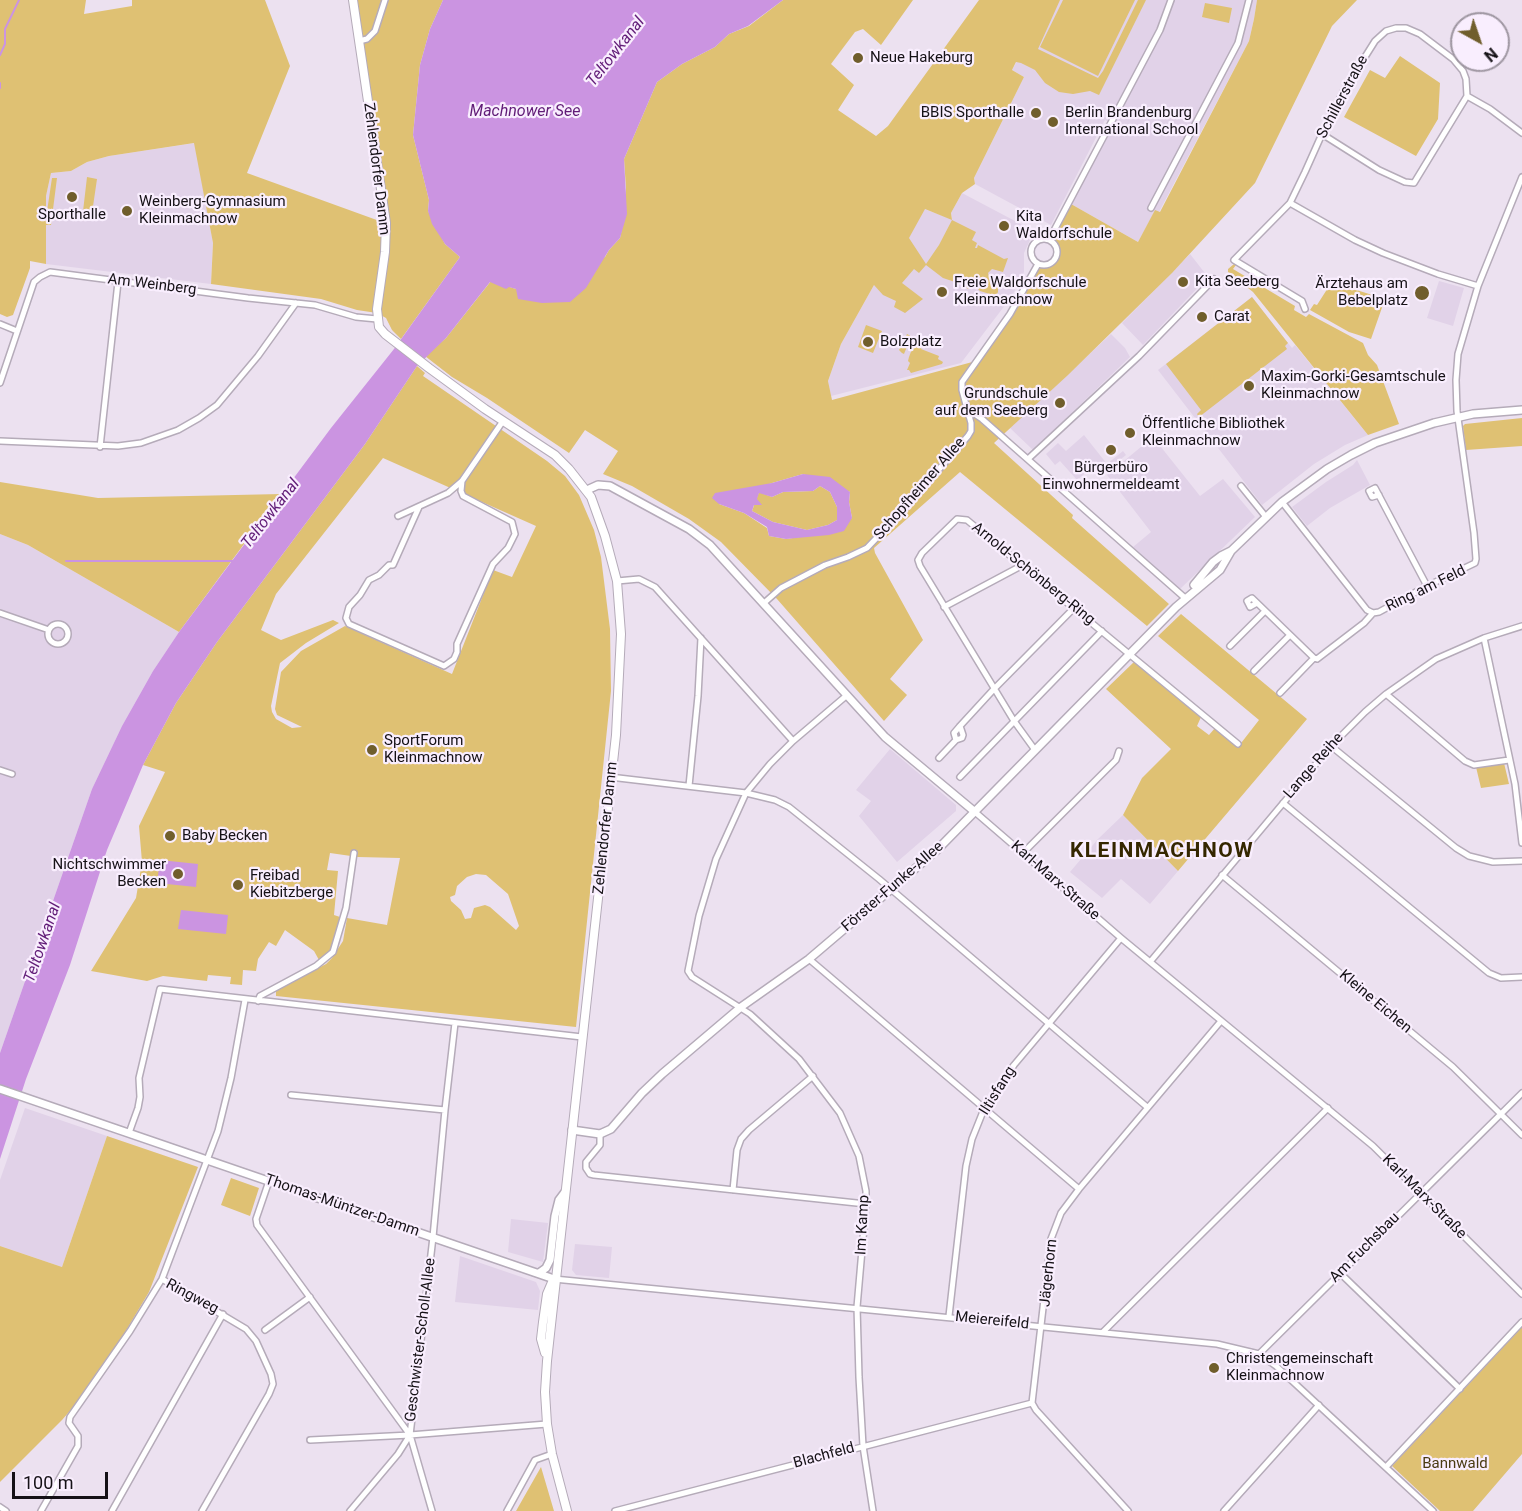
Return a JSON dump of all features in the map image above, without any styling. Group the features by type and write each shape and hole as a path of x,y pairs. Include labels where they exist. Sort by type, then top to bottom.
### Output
{"main road":[{"name":"Zehlendorfer Damm","path":"353,0 386,223 386,252 377,320 380,329 429,368 555,455 569,469 591,497 605,536 616,581 621,634 619,688 546,1361 547,1424 552,1454 567,1511"}],"street":[{"path":"359,41 367,39 375,31 385,0"},
{"name":"Schopfheimer Allee","path":"1049,240 1160,30 1171,0"},
{"path":"1151,208 1238,43 1249,0"},
{"name":"Schillerstraße","path":"1305,309 1302,301 1234,260 1290,203 1343,92 1375,40 1386,31 1396,28 1414,30 1459,65 1466,79 1467,96"},
{"path":"1322,134 1379,170 1412,184 1417,180 1467,96 1490,109 1522,133"},
{"path":"1458,417 1456,380 1458,354 1478,286 1522,177"},
{"path":"1290,203 1355,240 1383,253 1478,286"},
{"name":"Schopfheimer Allee","path":"1040,240 1049,240 1055,246 1055,257 1050,263 1038,264 1032,257 1031,249 1040,240"},
{"name":"Schopfheimer Allee","path":"764,603 781,588 825,565 858,553 877,540 968,436 971,423 962,382 1010,314 1038,264"},
{"name":"Am Weinberg","path":"0,383 34,282 51,272 315,305 356,317 377,320"},
{"path":"1028,459 1138,356 1214,279"},
{"path":"100,447 118,282"},
{"path":"0,441 100,447 130,445 160,437 189,424 217,405 296,303"},
{"path":"0,324 17,332"},
{"name":"Förster-Funke-Allee","path":"600,1134 611,1129 662,1074 741,1007 808,959 937,850 1186,597 1188,591 1200,580 1204,571 1221,556 1231,551 1282,502 1327,469 1375,443 1458,417 1522,410"},
{"path":"968,413 976,415 1186,597"},
{"name":"Ring am Feld","path":"1282,502 1367,610 1373,613 1379,612 1427,586 1472,566 1476,561 1458,417"},
{"path":"398,516 448,493 462,481 503,421"},
{"path":"419,507 393,565 389,565 379,576 369,580 349,607 346,618 349,624 444,666 451,662 457,652 457,644 493,564 508,548 515,534 512,522 463,496 462,481"},
{"name":"Karl-Marx-Straße","path":"587,490 598,485 610,486 689,529 710,545 846,696 900,751 1372,1146 1522,1294"},
{"path":"1241,486 1266,517"},
{"path":"1375,488 1427,586"},
{"name":"Arnold-Schönberg-Ring","path":"1035,750 994,689 920,566 918,560 929,544 957,519 967,520 1238,744"},
{"path":"944,607 1021,566"},
{"path":"616,581 639,579 650,583 793,741"},
{"path":"1257,603 1314,658 1320,658 1370,618 1373,613"},
{"path":"939,758 956,740 962,738 960,726 1074,608"},
{"path":"1230,646 1265,611"},
{"path":"0,613 49,630"},
{"name":"Lange Reihe","path":"1150,962 1283,802 1348,728 1386,694 1436,659 1484,638 1522,626"},
{"path":"960,777 1102,631"},
{"path":"1254,671 1289,636"},
{"path":"689,786 701,638"},
{"path":"1484,638 1520,817 1522,843"},
{"path":"1280,693 1314,658"},
{"path":"1386,694 1465,761 1474,765 1509,760"},
{"path":"746,793 793,741 846,696"},
{"path":"1331,746 1456,848 1469,856 1493,862 1522,861"},
{"path":"1023,853 1116,760 1119,751"},
{"path":"0,770 12,774"},
{"path":"610,777 746,793 775,800 789,807 891,890 1147,1107"},
{"name":"Im Kamp","path":"746,793 716,859 687,965 689,974 741,1007 783,1043 813,1076 840,1113 859,1156 866,1191 866,1204 857,1307 863,1446 873,1511"},
{"path":"1283,802 1489,973 1501,978 1522,977"},
{"path":"258,1001 260,996 315,967 333,952 345,908 354,853"},
{"name":"Kleine Eichen","path":"1222,875 1453,1067 1522,1135"},
{"name":"Iltisfang","path":"949,1316 966,1166 972,1139 984,1109 1014,1065 1122,938"},
{"path":"808,959 1079,1189"},
{"path":"129,1133 140,1097 141,1070 159,989 580,1036"},
{"path":"162,1279 218,1131 231,1078 245,1000"},
{"name":"Jägerhorn","path":"1032,1403 1054,1228 1061,1213 1221,1021"},
{"name":"Geschwister-Scholl-Allee","path":"432,1511 410,1435 434,1237 455,1023"},
{"path":"733,1190 737,1150 741,1139 813,1076"},
{"name":"Thomas-Müntzer-Damm","path":"0,1089 554,1279"},
{"name":"Am Fuchsbau","path":"1259,1354 1522,1093"},
{"path":"291,1095 445,1110"},
{"path":"1103,1332 1328,1108"},
{"path":"572,1130 600,1134 600,1145 586,1162 586,1168 590,1174 866,1204"},
{"path":"268,1181 256,1224 410,1435"},
{"path":"539,1273 546,1268 550,1260 555,1216 559,1200 565,1192"},
{"path":"1340,1273 1460,1389"},
{"name":"Ringweg","path":"41,1511 78,1446 78,1436 69,1423 70,1417 130,1331 162,1279 246,1329 256,1341 271,1374 273,1384 202,1511"},
{"name":"Meiereifeld","path":"554,1279 1217,1344 1259,1354 1276,1366 1319,1405 1432,1511"},
{"path":"265,1330 310,1298"},
{"path":"112,1511 223,1314"},
{"path":"1386,1467 1522,1322"},
{"path":"1032,1403 1128,1511"},
{"name":"Blachfeld","path":"615,1511 1032,1403"},
{"path":"1224,1511 1319,1405"},
{"path":"310,1440 547,1424"},
{"path":"350,1511 398,1454 410,1435"},
{"path":"507,1511 535,1460 552,1454"},
{"path":"0,1507 6,1511"}],"shaded area":[{"name":"Berlin Brandenburg International School","path":"1052,0 1257,0 1249,41 1159,212 1155,211 1138,242 1071,204 1113,124 1105,120 1051,225 975,184 974,178 1024,77 1012,70"},
{"name":"Weinberg-Gymnasium Kleinmachnow","path":"195,143 213,243 211,284 46,264 46,196 51,173 71,171 87,162 109,156"},
{"name":"Freie Waldorfschule Kleinmachnow","path":"962,193 1034,231 1024,253 1024,272 1012,296 961,363 831,396 828,381 841,344 874,285 881,287 924,209 952,219 951,213"},
{"path":"1190,254 1208,277 1143,345 1122,323"},
{"path":"1439,281 1464,288 1453,326 1427,318"},
{"name":"Maxim-Gorki-Gesamtschule Kleinmachnow","path":"1252,297 1292,348 1295,345 1368,435 1345,445 1314,464 1262,505 1158,370"},
{"name":"Grundschule auf dem Seeberg","path":"1111,334 1125,348 1130,357 1033,450 1010,428"},
{"path":"1084,435 1107,464 1123,451 1126,455 1101,475 1094,466 1077,480 1060,461 1055,465 1046,454 1058,443 1066,451"},
{"path":"1153,437 1200,496 1223,479 1255,517 1180,589 1133,547 1151,532 1107,475"},
{"path":"1357,460 1370,485 1330,508 1307,526 1292,507"},
{"path":"0,534 28,545 179,632 153,671 122,726 92,789 0,1053"},
{"path":"890,749 956,805 956,811 897,862 859,816 871,801 856,790"},
{"path":"1123,815 1178,871 1150,904 1121,879 1102,898 1070,872 1098,839"},
{"path":"25,1108 107,1136 62,1267 0,1246 0,1180"},
{"path":"511,1219 548,1223 543,1262 508,1252"},
{"path":"575,1244 612,1247 609,1278 576,1275 572,1270"},
{"path":"460,1256 536,1282 540,1291 538,1310 455,1302"}],"green space":[{"path":"0,0 86,0 84,14 132,6 132,0 265,0 290,66 247,173 385,223 353,0 443,0 430,29 420,65 413,135 429,200 428,211 445,244 460,257 401,339 392,330 386,318 377,313 357,310 321,299 211,284 213,243 194,143 109,156 87,162 71,171 51,173 46,196 46,218 52,178 57,178 51,225 46,225 46,264 30,261 30,268 13,315 7,317 0,314"},
{"path":"783,0 913,0 881,45 863,29 855,32 831,64 854,85 838,110 876,136 888,126 979,0 1060,0 1038,49 1098,78 1138,0 1146,0 1099,95 1090,91 1073,94 1059,92 1045,83 1035,70 1016,62 1012,70 1024,77 974,178 975,184 962,193 951,213 952,220 976,232 972,240 977,243 975,248 978,245 1004,259 1008,258 1003,272 992,269 988,273 990,279 998,278 996,296 980,291 973,284 968,289 964,285 943,278 926,265 919,273 914,269 902,283 923,299 905,313 894,307 896,301 883,295 874,285 841,344 828,381 832,400 976,361 1002,326 1038,264 1050,263 1055,257 1056,249 1049,240 1071,204 1138,242 1155,210 1160,212 1249,41 1257,0 1357,0 1332,26 1255,183 1172,273 1068,375 994,443 1073,515 1072,518 1169,604 1147,626 960,472 874,548 923,640 890,679 907,695 884,721 777,599 721,542 689,519 632,486 603,474 618,451 585,430 569,453 452,377 425,356 446,338 491,281 516,289 605,257 620,238 622,228 626,188 624,159 657,82 682,64 715,47 729,34 749,26","holes":["925,209 952,220 926,264 909,238","803,474 850,492 852,518 806,536 786,539 769,536 767,528 744,513 719,504 772,483"]},
{"path":"1063,0 1135,0 1098,76 1040,47"},
{"path":"1205,3 1232,8 1229,23 1202,17"},
{"path":"1400,56 1440,83 1438,119 1416,156 1344,117 1370,70 1385,78"},
{"path":"87,177 97,179 89,221 82,220"},
{"path":"1234,264 1236,265 1233,269 1295,306 1294,310 1306,317 1309,314 1363,343 1368,355 1377,365 1399,424 1368,435 1253,292 1228,272"},
{"path":"1333,280 1385,299 1371,339 1349,332 1310,310 1314,304 1317,305"},
{"path":"1252,297 1288,343 1285,346 1287,349 1199,417 1197,414 1201,410 1166,364"},
{"name":"Bolzplatz","path":"866,325 882,331 873,353 858,347"},
{"path":"907,334 923,343 921,349 939,356 938,359 943,362 942,364 911,373 907,370 915,341 910,339 904,354 899,350"},
{"path":"417,366 425,373 423,376 547,461 565,476 579,495 594,530 601,557 610,629 611,691 576,1027 276,996 276,990 326,964 332,958 343,941 347,918 387,925 400,858 358,857 330,853 327,870 338,871 334,915 340,917 333,945 328,953 319,960 314,951 285,930 276,946 269,942 258,959 256,971 243,970 242,985 230,984 231,977 208,975 207,981 163,976 147,981 91,971 136,898 142,862 139,826 165,772 143,765 176,703 217,642 365,444","holes":["383,458 536,526 512,577 493,570 452,674 345,626 301,651 281,672 275,709 277,715 302,727 292,728 276,719 272,712 271,706 280,663 306,643 339,623 333,620 281,640 261,630 276,594","476,874 486,875 508,894 519,926 516,930 485,905 474,908 471,918 465,919 461,910 451,901 450,897 455,895 457,886 467,877"]},
{"path":"1522,418 1522,446 1466,450 1463,426 1465,424"},
{"path":"0,482 98,498 281,494 179,632 28,545 0,534"},
{"path":"820,486 830,492 837,507 837,520 828,525 807,530 773,522 752,511 759,492 772,497 783,492 813,491"},
{"path":"1181,614 1307,719 1178,871 1123,815 1142,778 1171,749 1106,689 1134,662 1201,717 1197,726 1209,735 1215,728 1238,747 1259,720 1158,636"},
{"path":"1504,763 1509,784 1481,788 1476,767"},
{"path":"107,1136 198,1167 149,1292 124,1334 93,1378 89,1389 62,1420 0,1482 0,1246 62,1267"},
{"path":"231,1178 259,1188 250,1216 221,1205"},
{"name":"Bannwald","path":"1522,1327 1522,1454 1473,1511 1440,1511 1392,1466"},
{"path":"541,1467 554,1511 516,1511"}],"water":[{"name":"Machnower See","path":"443,0 783,0 748,26 729,34 715,47 682,64 657,82 624,159 627,214 620,238 609,250 586,288 570,302 542,303 518,299 516,289 509,287 506,289 490,282 446,338 417,366 365,444 217,642 176,703 143,765 107,850 70,965 26,1079 0,1159 0,1053 92,789 122,726 153,671 179,632 331,428 394,349 460,257 445,244 432,224 428,211 429,200 413,135 420,65 430,29"},
{"path":"803,474 830,477 850,492 852,518 844,531 829,535 786,539 769,536 767,527 744,513 719,504 712,498 715,493 772,483","holes":["820,486 830,492 837,507 837,520 828,525 807,530 773,522 752,511 754,505 762,505 757,499 759,493 772,497 783,492 813,491"]},
{"name":"Nichtschwimmer Becken","path":"160,860 198,864 196,887 157,883"},
{"path":"181,910 228,915 226,934 178,929"}],"waterway":[{"path":"0,55 5,44 5,29 19,0"},
{"path":"0,83 0,88"},
{"path":"66,561 234,561"}],"place":[{"name":"Neue Hakeburg","path":"858,58"},
{"name":"BBIS Sporthalle","path":"1036,113"},
{"name":"Berlin Brandenburg International School","path":"1053,122"},
{"name":"Sporthalle","path":"72,197"},
{"name":"Weinberg-Gymnasium Kleinmachnow","path":"127,211"},
{"name":"Kita Waldorfschule","path":"1004,226"},
{"name":"Kita Seeberg","path":"1183,282"},
{"name":"Freie Waldorfschule Kleinmachnow","path":"942,292"},
{"name":"Ärztehaus am Bebelplatz","path":"1422,293"},
{"name":"Carat","path":"1202,317"},
{"name":"Bolzplatz","path":"868,342"},
{"name":"Maxim-Gorki-Gesamtschule Kleinmachnow","path":"1249,386"},
{"name":"Grundschule auf dem Seeberg","path":"1060,403"},
{"name":"Öffentliche Bibliothek Kleinmachnow","path":"1130,433"},
{"name":"Bürgerbüro Einwohnermeldeamt","path":"1111,450"},
{"name":"SportForum Kleinmachnow","path":"372,750"},
{"name":"Baby Becken","path":"170,836"},
{"name":"Nichtschwimmer Becken","path":"178,874"},
{"name":"Freibad Kiebitzberge","path":"238,885"},
{"name":"Christengemeinschaft Kleinmachnow","path":"1214,1368"}],"district":[{"name":"KLEINMACHNOW","path":"1162,852"}],"water label":[{"name":"Teltowkanal","path":"616,52"},
{"name":"Teltowkanal","path":"271,514"},
{"name":"Teltowkanal","path":"43,943"}]}
